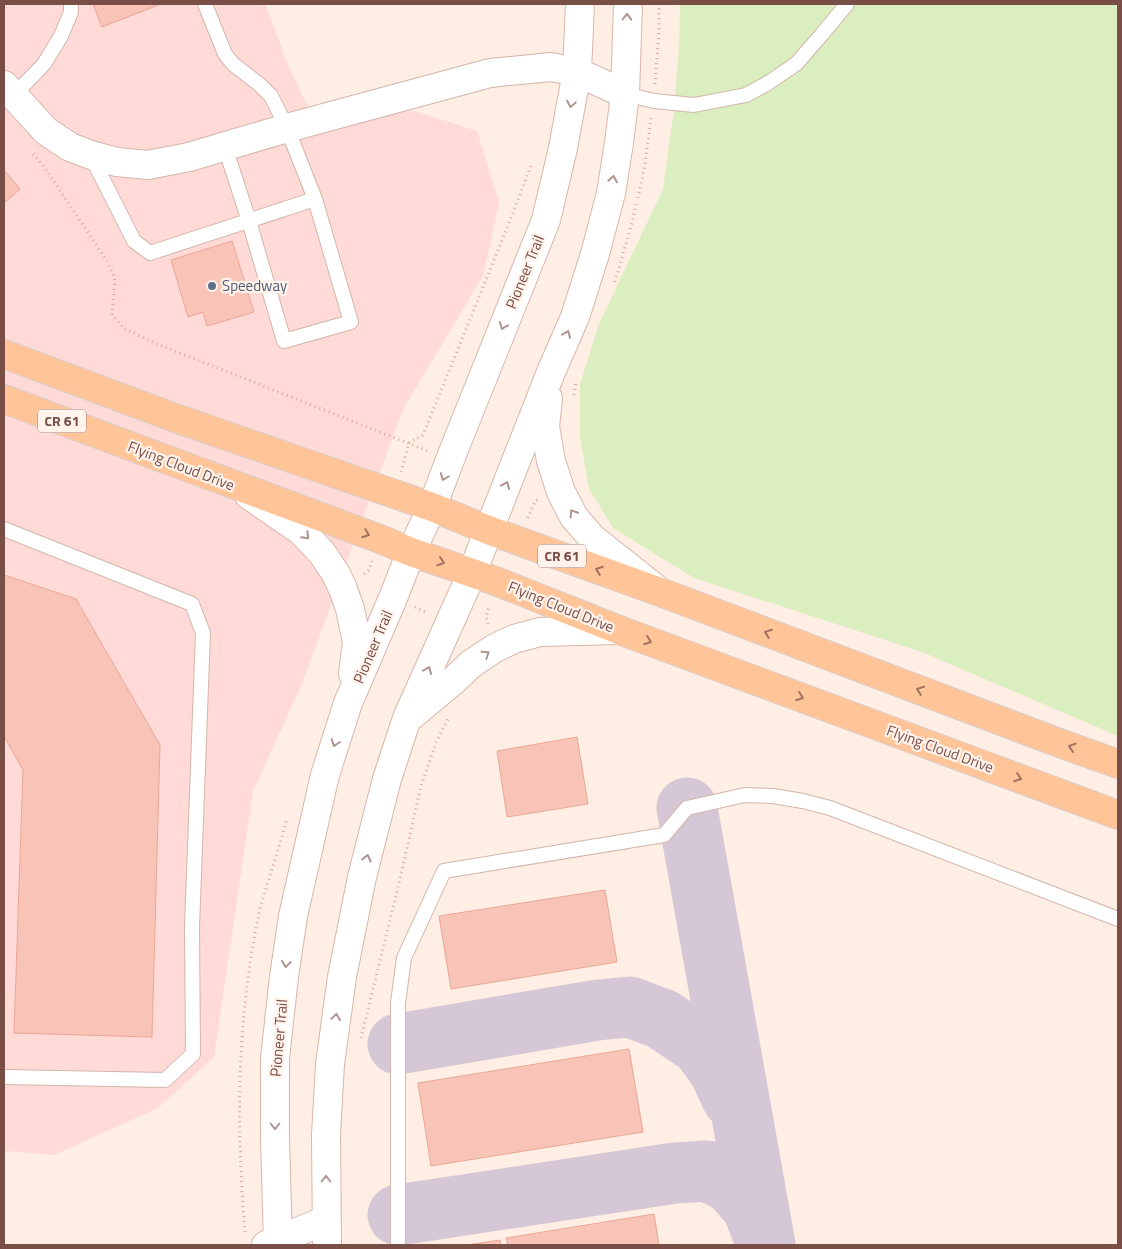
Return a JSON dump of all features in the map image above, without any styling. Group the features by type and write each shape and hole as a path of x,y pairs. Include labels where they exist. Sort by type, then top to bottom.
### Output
{"main road":[{"name":"Pioneer Trail","path":"274,1244 275,1058 293,916 325,775 348,703 394,598 411,552 432,507 546,220 563,148 577,72 580,4"},
{"path":"274,1244 326,1232 326,1135 330,1064 342,976 362,877 387,779 407,718 472,573 551,372 575,317 611,193 625,94 628,4"},
{"path":"8,90 46,131 70,147 117,162 148,165 189,157 287,128 490,73 551,67 577,72 625,94"},
{"name":"CR 61","path":"4,354 178,419 432,507 488,530 660,592 1118,764"},
{"path":"551,372 545,427 551,461 561,492 574,517 592,538 660,592"},
{"name":"Flying Cloud Drive","path":"4,400 1118,815"},
{"path":"238,487 301,531 322,553 336,574 350,609 357,642 348,703"},
{"path":"407,718 452,682 471,664 495,648 514,639 540,632 619,630"}],"lane":[{"path":"8,90 44,64 71,12 71,4"},
{"path":"205,4 225,54 233,64 271,96 287,128 314,199 351,322 284,341 225,147"},
{"path":"625,94 654,101 694,105 746,95 796,64 847,4"},
{"path":"91,155 134,241 150,253 314,199"},
{"path":"4,529 192,604 203,633 192,927 193,1054 165,1080 4,1078"},
{"path":"398,1245 398,1003 404,958 444,871 664,835 687,808 746,796 772,796 830,808 1118,919"}],"path":[{"path":"27,147 45,168 107,261 115,278 112,315 125,328 157,344 450,460"},
{"path":"506,486 535,501"},
{"path":"394,598 449,622"}],"shaded area":[{"path":"4,4 265,4 289,67 312,116 414,111 477,131 499,202 483,276 403,409 301,686 253,791 214,1057 158,1108 54,1155 4,1151"}],"green space":[{"path":"680,4 1118,4 1118,736 922,652 694,578 613,528 589,489 580,438 580,384 599,324 663,189 674,110"}],"building":[{"path":"93,4 161,4 102,27"},
{"path":"4,170 20,189 4,203"},
{"name":"Speedway","path":"232,241 254,312 207,326 203,312 188,317 171,260"},
{"path":"4,575 76,599 160,745 152,1037 14,1033 23,770 4,736"},
{"path":"577,737 588,804 507,817 497,751"},
{"path":"605,890 617,962 451,989 439,916"},
{"path":"629,1049 643,1132 431,1166 418,1083"},
{"path":"654,1214 659,1245 508,1245 506,1238"},
{"path":"500,1240 501,1245 467,1245"}],"taxiway":[{"path":"687,808 765,1245"},
{"path":"398,1044 598,1010 630,1007 662,1019 701,1045 719,1070 732,1098"},
{"path":"398,1215 675,1173 707,1171 732,1183 753,1208 762,1232"}],"place":[{"name":"Speedway","path":"212,286"}]}
